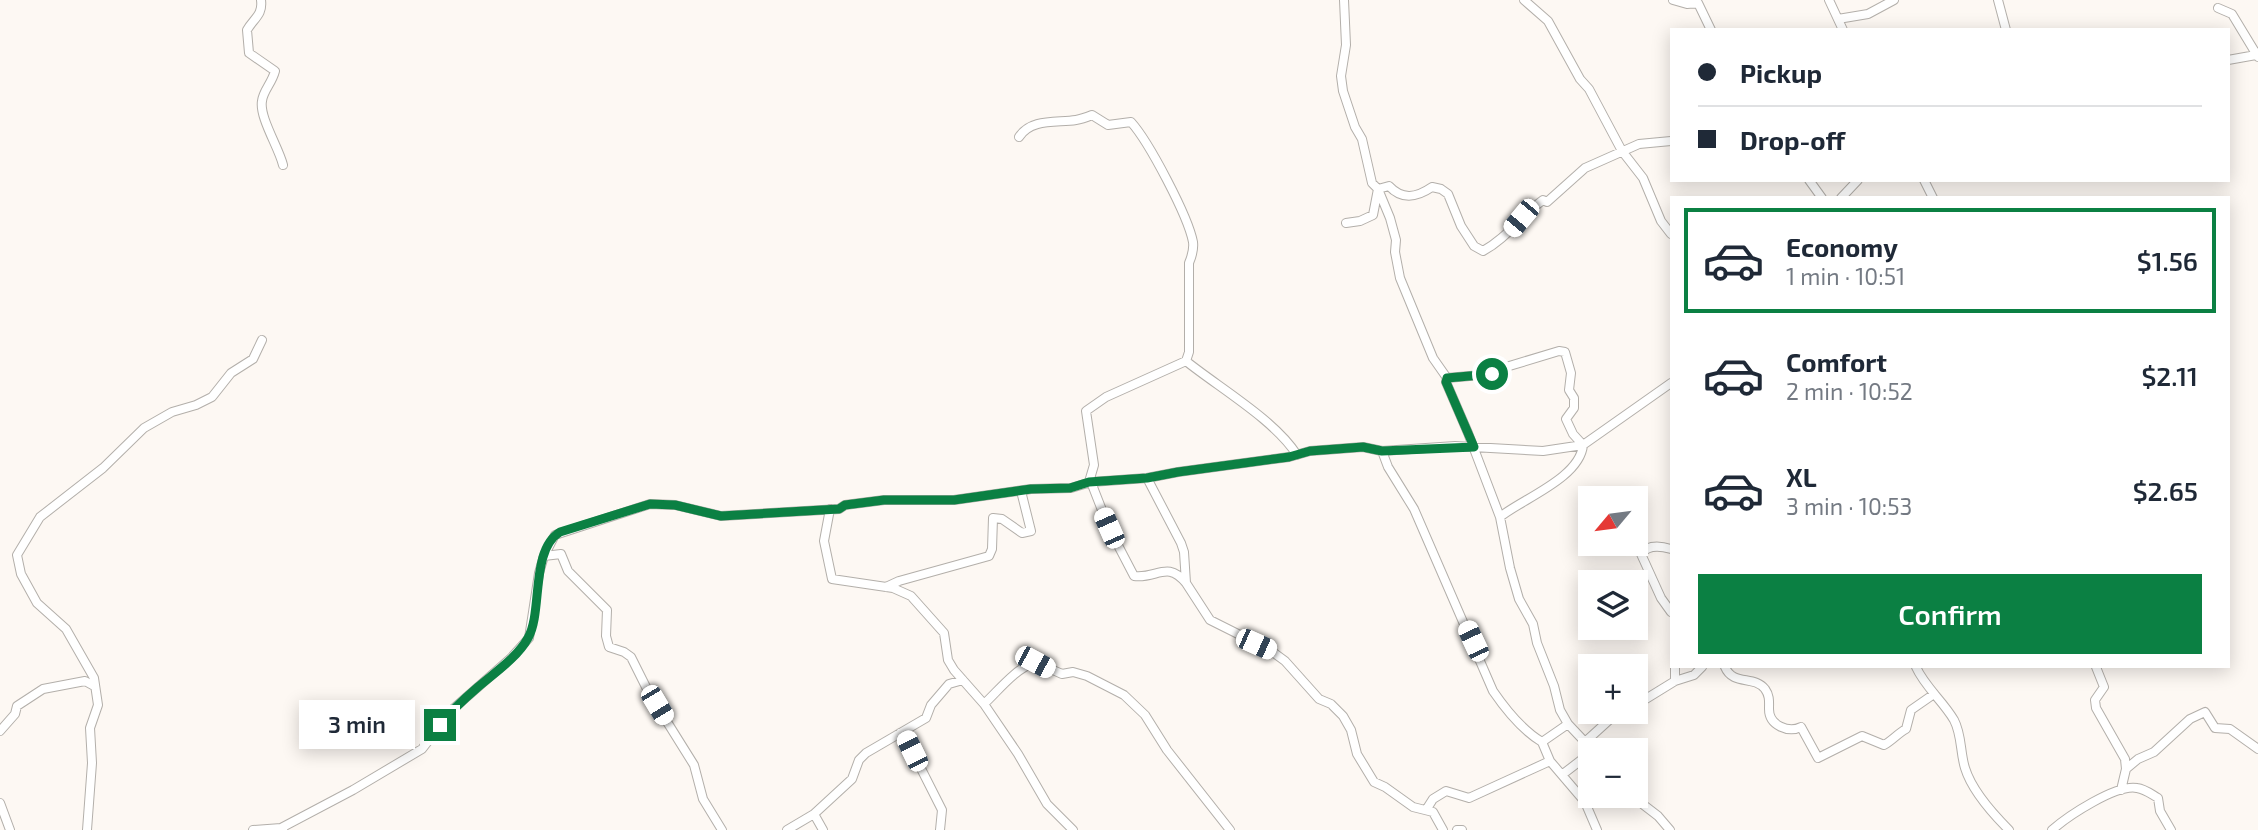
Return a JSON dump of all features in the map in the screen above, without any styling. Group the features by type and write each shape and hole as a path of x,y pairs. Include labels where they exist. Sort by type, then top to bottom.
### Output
{"street":[{"path":"261,0 262,9 258,18 247,30 247,49 275,71 261,103 283,165"},
{"path":"1344,0 1346,45 1341,76 1343,91 1362,139 1372,183 1378,189 1390,218 1400,278 1433,358 1447,378 1446,382 1500,517 1519,599 1533,624 1560,710 1581,738"},
{"path":"1524,0 1548,21 1622,151 1643,178 1661,221 1670,233"},
{"path":"1673,0 1687,4 1698,3 1710,28"},
{"path":"1829,0 1842,28"},
{"path":"1838,19 1868,13 1894,0"},
{"path":"1998,0 2006,28"},
{"path":"2218,8 2232,14 2257,55 2230,60"},
{"path":"1019,137 1023,131 1033,126 1092,116 1108,125 1131,122 1140,132 1169,184 1193,242 1193,254 1189,263 1189,352 1186,361 1106,397 1086,411 1094,465 1090,482 1109,528 1134,576 1145,577 1164,570 1174,572 1186,583 1210,620 1221,628 1270,650 1285,661 1319,699 1331,704 1343,716 1351,730 1357,754 1374,782 1413,807 1433,812 1443,830"},
{"path":"1378,189 1389,186 1398,195 1405,197 1425,192 1432,187 1441,189 1448,194 1461,226 1474,246 1483,251 1500,242 1527,211 1543,200 1547,202 1585,168 1639,144 1670,141"},
{"path":"1842,196 1856,182"},
{"path":"1346,223 1373,215 1378,189"},
{"path":"87,830 92,763 90,728 98,705 94,678 66,629 37,603 21,574 17,555 40,517 103,468 144,428 172,412 212,397 231,373 253,359 262,340"},
{"path":"1447,378 1492,374 1532,358 1565,352 1571,373 1569,390 1574,398 1574,408 1566,419 1573,434 1583,445"},
{"path":"1186,361 1277,433 1297,455"},
{"path":"253,830 282,829 422,749 453,709 511,658 529,638 544,556 555,535 560,532 650,504 675,505 721,516 830,509 884,500 954,500 1070,488 1090,482 1147,478 1310,451 1363,447 1382,451 1474,447 1543,451 1583,445 1670,384"},
{"path":"1664,390 1670,395"},
{"path":"1500,517 1552,484 1579,458 1583,445"},
{"path":"1382,451 1388,467 1414,509 1493,691 1513,716 1542,742 1550,761 1578,789"},
{"path":"1147,478 1181,543 1186,583"},
{"path":"886,587 989,556 992,549 993,518 1003,519 1021,533 1031,531 1021,491"},
{"path":"830,509 824,541 832,579 886,587 911,596 944,633 948,660 984,704 1018,754 1046,804 1073,830"},
{"path":"1670,549 1654,547 1641,554 1661,598 1670,611"},
{"path":"544,556 561,554 568,571 607,610 606,636 609,647 631,657 649,693 694,765 703,799 722,830"},
{"path":"984,704 1009,680 1035,662 1062,674 1073,672 1108,685 1124,695 1145,715 1167,750 1230,830"},
{"path":"1675,668 1675,681"},
{"path":"1648,698 1675,681 1694,675 1701,668"},
{"path":"1726,668 1734,678 1749,679 1762,686 1770,701 1769,711 1775,722 1782,729 1801,727 1818,758 1862,736 1884,745 1895,740 1897,734 1906,729 1911,709 1934,694"},
{"path":"1916,668 1923,682 1954,720 1962,744 1965,767 1976,792 2009,830"},
{"path":"2095,668 2104,687 2095,700 2096,708 2125,759 2126,769 2121,790"},
{"path":"787,830 814,814 852,779 859,760 926,718 931,705 949,684 963,680"},
{"path":"0,731 15,714 17,706 44,689 85,681 94,686"},
{"path":"2126,769 2167,743 2190,719 2205,712 2216,728 2230,729 2258,750"},
{"path":"1542,742 1568,724"},
{"path":"1589,738 1605,724"},
{"path":"900,733 904,735 942,810 940,830"},
{"path":"1426,810 1433,799 1446,791 1469,798 1550,761"},
{"path":"1563,774 1578,763"},
{"path":"2052,830 2087,807 2128,787 2141,788 2158,798 2160,811 2171,830"},
{"path":"0,803 10,830"},
{"path":"1591,808 1597,830"},
{"path":"1648,808 1670,830"},
{"path":"814,814 822,830"}],"route":[{"path":"440,725 453,709 511,658 529,638 539,573 544,556 555,535 560,532 650,504 675,505 721,516 745,516 839,509 845,505 884,500 972,499 1031,489 1055,490 1089,482 1147,478 1289,457 1310,451 1363,447 1382,451 1474,447 1446,382 1447,378 1458,376 1492,374"}]}
